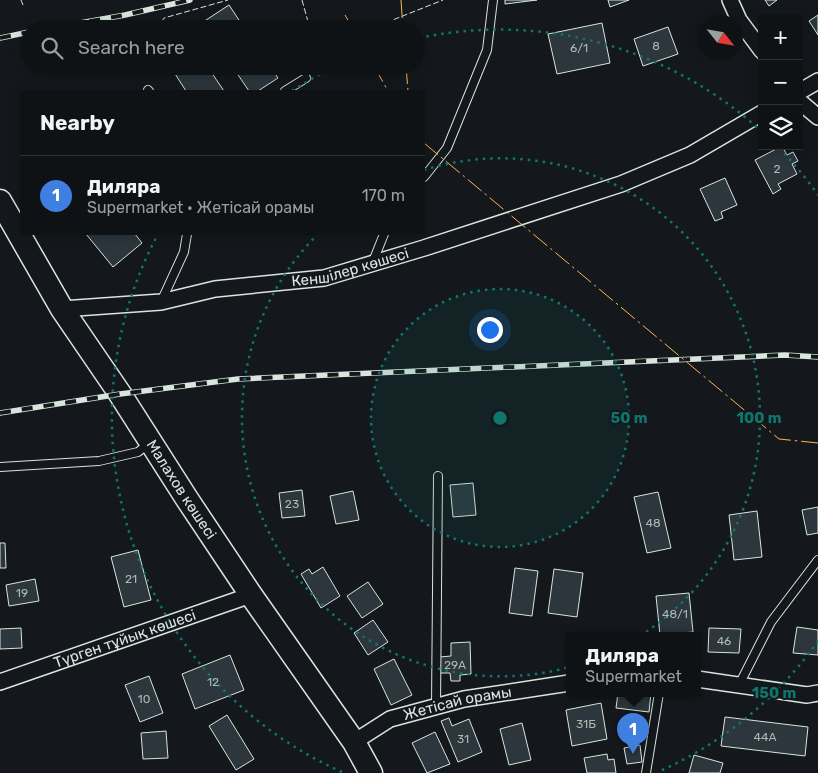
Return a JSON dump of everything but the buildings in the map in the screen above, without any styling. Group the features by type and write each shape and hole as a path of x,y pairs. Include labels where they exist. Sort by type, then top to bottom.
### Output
{"main road":[{"name":"Малахов көшесі","path":"0,201 62,309 252,595 354,742 371,773"}],"street":[{"path":"730,0 739,20 758,46"},
{"path":"803,90 818,81"},
{"path":"803,104 818,117"},
{"name":"Кеншілер көшесі","path":"62,309 161,302 215,289 324,278 621,184 690,155 758,115"},
{"name":"Түрген тұйық көшесі","path":"0,682 252,595"},
{"path":"701,680 807,695 818,693"},
{"name":"Жетісай орамы","path":"354,742 390,719 464,699 566,683"}],"lane":[{"path":"425,176 447,148 487,50 492,0"},
{"path":"287,90 306,78"},
{"path":"161,302 184,252 187,235"},
{"path":"372,264 384,235"},
{"path":"0,467 99,461 138,452 152,442"},
{"path":"436,707 438,476"},
{"path":"739,685 771,622 818,560"},
{"path":"646,773 658,697"}],"railway":[{"path":"97,20 190,0"},
{"path":"0,38 20,34"},
{"path":"0,413 120,394 238,379 785,355 818,357"}],"fence":[{"path":"21,0 23,5"},
{"path":"163,20 164,18 228,0"},
{"path":"302,0 308,20"},
{"path":"393,20 443,0"}],"power":[{"path":"401,0 402,20"},
{"path":"345,15 348,20"},
{"path":"379,75 387,90"},
{"path":"407,75 408,90"},
{"path":"425,144 779,439 818,443"}],"place":[{"name":"Диляра","path":"633,754"}]}
